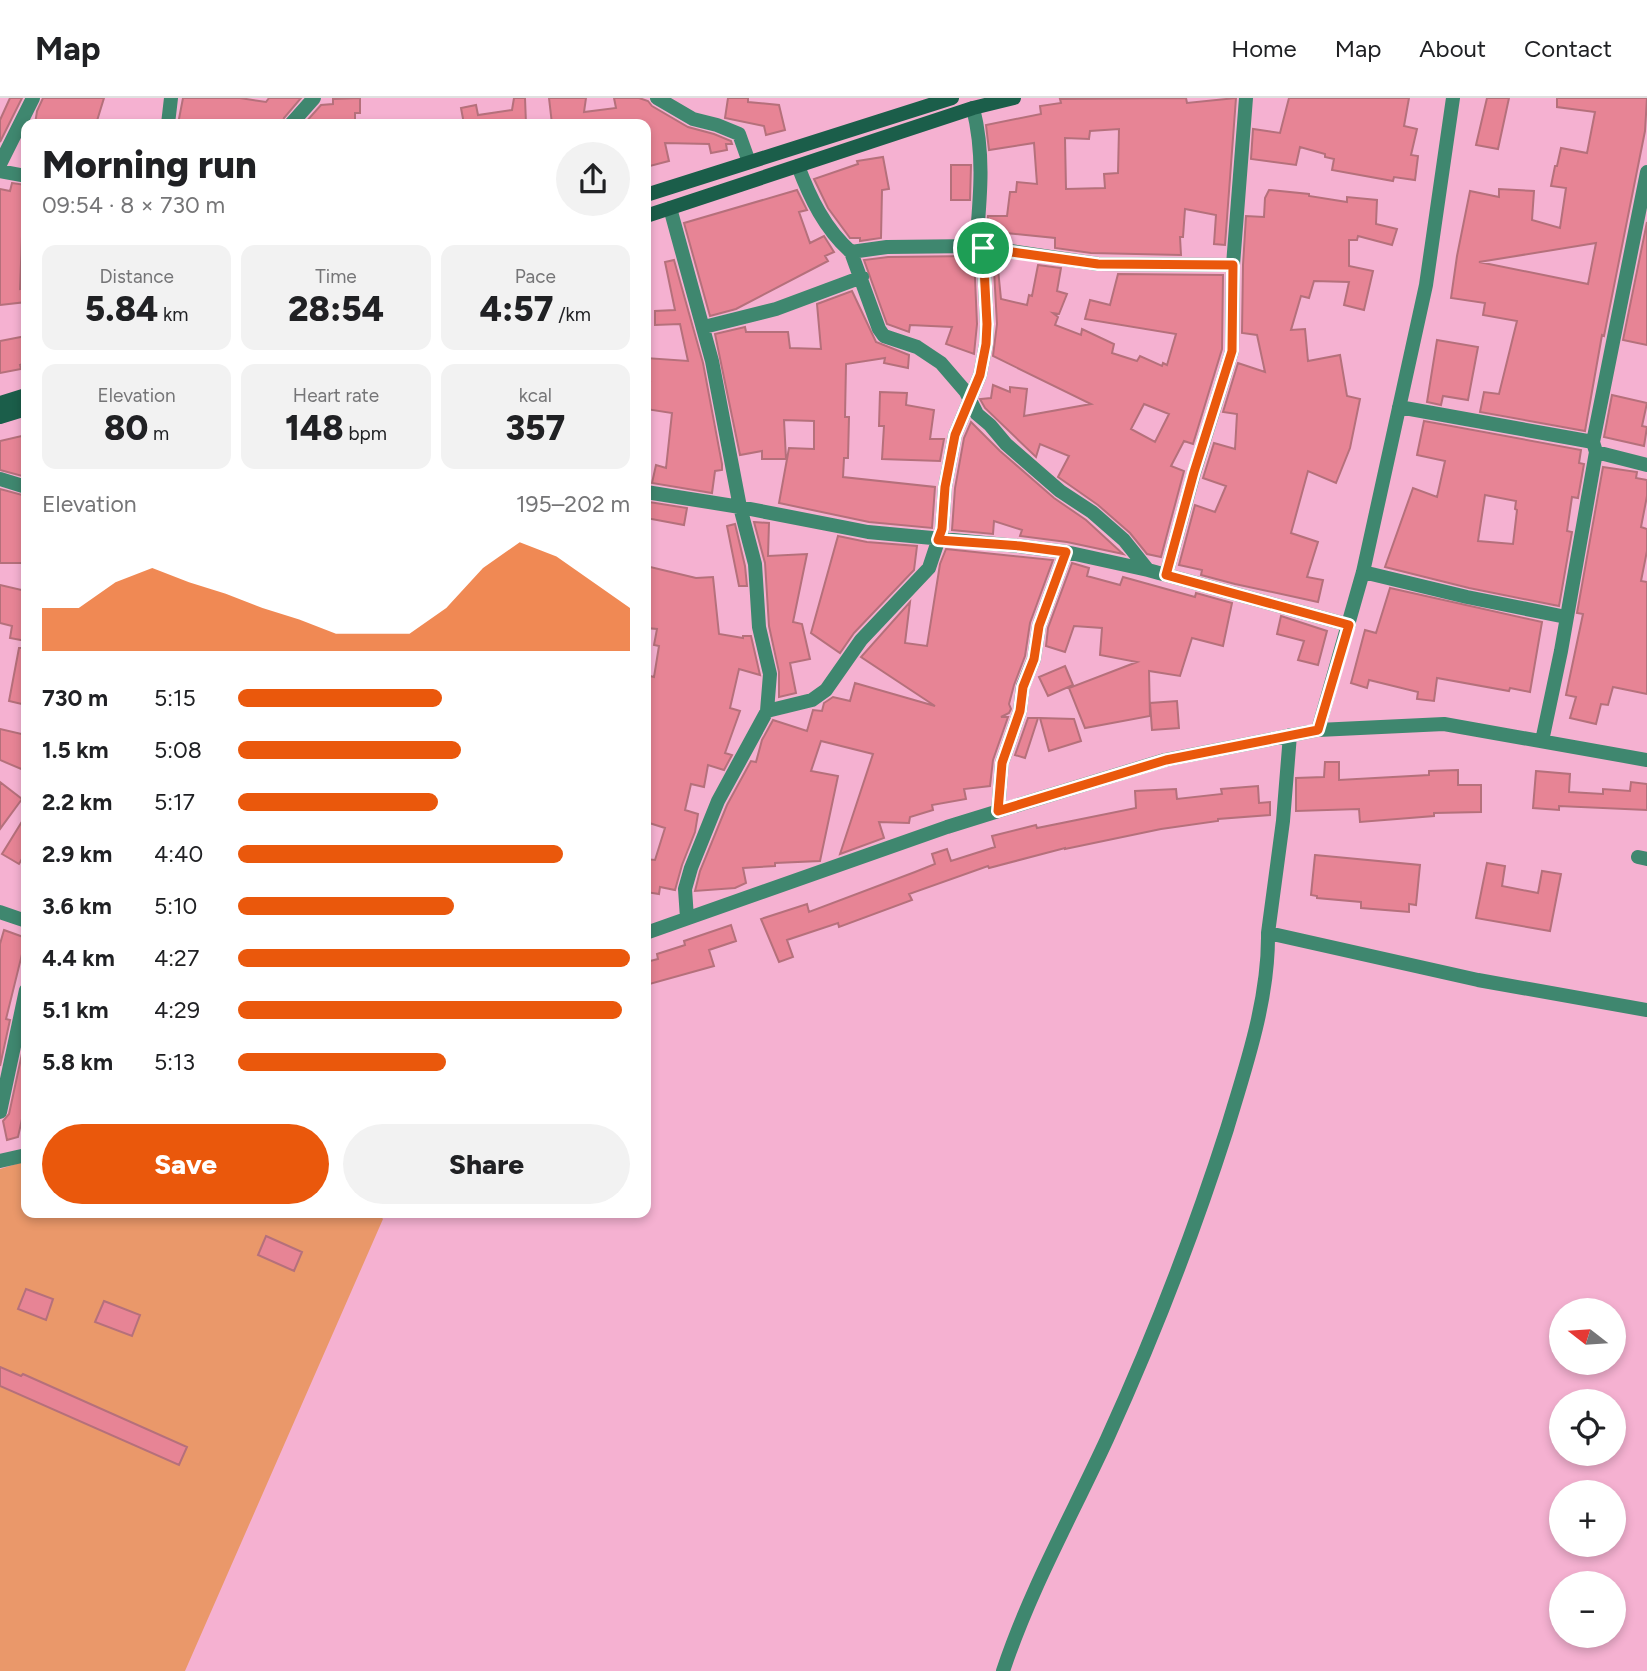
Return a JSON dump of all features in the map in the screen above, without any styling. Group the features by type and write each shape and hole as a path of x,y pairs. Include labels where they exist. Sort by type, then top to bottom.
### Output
{"main road":[{"path":"651,193 952,98"},
{"path":"651,214 973,108 1014,98"},
{"path":"0,403 21,397"},
{"path":"0,417 21,411"}],"street":[{"path":"22,119 33,98"},
{"path":"169,119 171,98"},
{"path":"295,119 314,98"},
{"path":"657,98 693,119 740,134 749,162"},
{"path":"1166,575 1194,472 1232,351 1233,265 1246,98"},
{"path":"1318,730 1363,572 1426,285 1453,98"},
{"path":"767,711 812,701 826,690 861,640 929,568 942,529 945,487 955,435 980,375 986,344 987,324 980,247 982,174 979,131 973,108"},
{"path":"0,164 21,122"},
{"path":"798,166 817,209 851,252 879,330 884,336 917,347 933,356 966,393 977,415 996,431 1006,444 1060,491 1092,512 1124,540 1148,569"},
{"path":"0,171 21,175"},
{"path":"1542,741 1594,447 1644,202 1647,172"},
{"path":"670,208 704,327 740,506 755,564 760,627 771,674 767,711 718,801 691,869 685,890 687,918"},
{"path":"851,252 887,247 980,247 1098,264 1233,265"},
{"path":"704,327 776,309 862,277"},
{"path":"1399,407 1594,447 1647,465"},
{"path":"0,480 21,486"},
{"path":"651,493 740,506 868,532 1066,552 1148,569 1349,625"},
{"path":"998,811 1002,763 1020,711 1023,687 1034,659 1039,626 1066,552"},
{"path":"1363,572 1566,617"},
{"path":"651,931 998,811 1166,760 1318,730 1444,724 1647,760"},
{"path":"1003,1671 1036,1585 1138,1369 1192,1231 1229,1121 1248,1055 1268,966 1268,933 1283,821 1290,735"},
{"path":"0,912 21,919"},
{"path":"1268,933 1478,980 1647,1010"},
{"path":"0,1112 6,1056 21,1006"},
{"path":"0,1161 21,1156"}],"shaded area":[{"path":"21,1163 21,1218 383,1219 185,1671 0,1671 0,1169"}],"building":[{"path":"10,98 22,98 0,142 0,120"},
{"path":"43,98 104,98 98,119 36,119"},
{"path":"183,98 240,98 266,102 269,98 301,98 284,119 179,119"},
{"path":"360,98 360,113 355,113 355,119 308,119 321,105 333,104 333,99"},
{"path":"514,98 525,98 526,119 463,119 461,108 476,105 478,115 512,110"},
{"path":"549,98 586,98 584,112 616,108 614,98 639,98 688,127 714,134 731,141 732,144 726,144 727,150 711,153 709,144 665,143 669,161 651,166 651,119 551,119"},
{"path":"728,98 748,98 748,102 779,105 785,130 766,135 764,126 725,118"},
{"path":"1186,98 1187,103 1236,98 1225,245 1214,244 1216,215 1185,209 1183,237 1180,237 1181,255 1091,253 1055,248 1055,238 987,231 988,216 1007,216 1010,192 1016,192 1017,182 1037,184 1034,143 989,150 986,125 1041,114 1040,106 1061,103 1060,99","holes":["1119,129 1118,173 1104,174 1105,188 1066,189 1065,138 1089,139 1090,131"]},
{"path":"1289,98 1409,98 1404,126 1417,129 1411,155 1418,156 1415,180 1394,177 1393,181 1332,170 1334,159 1300,147 1296,165 1251,159 1253,129 1280,133"},
{"path":"1487,98 1509,98 1498,149 1476,145"},
{"path":"1557,98 1647,98 1645,131 1604,336 1602,335 1585,431 1480,412 1484,392 1499,394 1517,321 1483,315 1485,303 1451,298 1470,191 1499,197 1499,189 1534,191 1532,220 1560,228 1566,188 1551,186 1555,166 1561,148 1587,153 1595,112 1557,107","holes":["1596,243 1588,284 1479,262"]},
{"path":"883,157 889,189 882,190 881,238 860,241 860,238 850,238 828,208 814,179 858,164 857,161"},
{"path":"951,165 971,165 970,200 951,200"},
{"path":"12,183 21,184 21,303 0,305 0,189 10,191"},
{"path":"797,190 807,210 799,212 810,243 824,236 834,252 825,256 828,261 736,309 710,316 684,223"},
{"path":"1269,190 1309,194 1347,202 1347,197 1377,200 1376,224 1397,229 1392,245 1358,236 1357,240 1349,240 1349,266 1373,271 1364,310 1344,305 1349,282 1314,281 1309,298 1301,296 1291,330 1305,329 1308,361 1340,355 1347,396 1360,399 1350,448 1336,483 1308,471 1291,533 1318,542 1307,577 1323,580 1318,602 1201,575 1202,570 1179,565 1195,505 1215,512 1226,486 1203,478 1214,443 1235,449 1237,414 1223,412 1238,363 1265,372 1257,335 1242,333 1243,265 1246,216 1264,217 1265,198"},
{"path":"1647,222 1647,345 1623,340"},
{"path":"974,256 977,324 974,354 946,344 952,327 910,325 909,332 887,324 864,260 888,257"},
{"path":"674,260 703,363 722,464 722,470 715,471 712,493 652,483 656,465 666,468 672,413 651,410 651,358 688,361 680,324 655,325 655,311 675,310 665,262"},
{"path":"1038,265 1061,268 1057,291 1067,294 1059,314 1053,313 1058,317 1055,325 1081,335 1082,329 1114,344 1112,353 1137,361 1140,356 1162,366 1163,363 1167,365 1176,334 1085,319 1090,300 1110,305 1118,274 1223,275 1222,349 1193,444 1184,441 1171,466 1184,471 1161,557 1147,554 1130,533 1098,505 1058,477 1069,456 1040,444 1036,457 985,408 980,399 991,398 993,385 1010,392 1010,387 1027,389 1024,416 1091,404 993,356 997,324 994,270 998,269 1001,299 1027,305 1029,295 1032,296","holes":["1144,404 1169,414 1155,442 1131,429"]},
{"path":"852,291 876,342 909,355 908,368 884,363 885,358 846,364 845,417 849,417 848,458 844,458 843,477 935,487 932,528 869,522 779,503 789,448 814,449 814,421 784,420 786,459 762,459 762,451 740,455 715,334 745,327 746,332 788,332 790,348 821,349 817,304"},
{"path":"21,337 21,369 0,373 0,341"},
{"path":"1437,340 1478,347 1468,400 1443,396 1441,405 1427,402"},
{"path":"880,392 907,393 906,405 934,410 930,439 944,439 940,461 882,459 884,426 879,426"},
{"path":"1612,395 1647,403 1642,426 1647,427 1644,446 1604,437"},
{"path":"1424,421 1581,450 1579,463 1584,464 1578,498 1572,497 1567,531 1572,532 1559,606 1469,588 1385,567 1413,488 1437,497 1445,461 1417,455","holes":["1485,495 1516,501 1513,544 1478,541"]},
{"path":"971,422 1054,498 1086,520 1123,554 1067,542 1020,536 1022,530 994,521 993,534 952,530 955,488 964,438"},
{"path":"21,436 21,476 0,470 0,441"},
{"path":"1603,467 1637,472 1636,478 1647,480 1641,527 1647,529 1647,551 1641,581 1647,582 1647,694 1613,687 1608,705 1601,704 1596,724 1570,718 1576,697 1566,695 1583,614 1577,613"},
{"path":"0,489 21,495 21,563 0,563"},
{"path":"651,502 687,508 684,525 651,519"},
{"path":"754,522 769,523 768,556 807,554 793,622 802,624 810,659 790,663 796,693 779,697 779,672 769,626 765,563"},
{"path":"735,524 747,586 739,586 727,526"},
{"path":"838,536 867,542 917,546 914,570 854,633 840,653 811,633"},
{"path":"946,549 1053,560 1030,623 1025,656 1009,704 1011,709 1001,717 1008,717 993,760 990,786 964,789 966,799 932,805 933,810 910,817 909,823 879,822 884,838 840,854 873,754 821,741 811,771 838,776 820,861 743,868 746,883 735,888 695,891 700,871 727,805 751,761 756,762 762,740 773,720 807,731 813,710 822,711 824,703 833,697 850,701 855,683 935,706 861,657 910,602 905,643 927,646 940,564"},
{"path":"1072,563 1089,568 1087,576 1120,585 1123,577 1195,597 1196,593 1232,603 1223,646 1192,638 1180,676 1149,671 1150,716 1085,728 1069,688 1137,662 1100,655 1102,628 1074,626 1065,652 1046,646 1048,628"},
{"path":"651,567 696,578 713,577 719,634 743,638 751,636 760,675 739,669 730,708 740,711 725,753 732,755 724,770 708,765 704,787 691,784 685,810 698,814 695,832 675,890 660,887 659,894 651,893 651,860 655,860 665,828 651,824 651,676 654,677 659,646 654,645 657,629 651,628"},
{"path":"0,585 21,590 21,640 10,638 12,626 0,623"},
{"path":"1390,588 1542,622 1530,692 1510,688 1509,691 1437,678 1434,701 1417,699 1418,692 1369,680 1367,688 1351,683 1365,630 1376,633"},
{"path":"1281,616 1327,631 1318,665 1298,660 1304,641 1277,634"},
{"path":"19,648 21,648 21,704 9,701"},
{"path":"1065,666 1073,685 1048,696 1039,677"},
{"path":"1177,701 1179,728 1152,730 1150,703"},
{"path":"1028,718 1038,718 1025,758 1015,755"},
{"path":"1040,718 1074,719 1081,741 1049,751"},
{"path":"0,729 21,734 21,769 0,760"},
{"path":"1325,762 1339,762 1339,780 1429,775 1429,771 1458,770 1458,785 1481,785 1481,812 1434,813 1434,816 1360,822 1359,809 1296,811 1296,778 1324,777"},
{"path":"1536,771 1570,774 1569,792 1603,794 1603,789 1630,791 1631,782 1647,784 1647,810 1559,806 1559,810 1533,808"},
{"path":"0,782 21,800 0,829"},
{"path":"1258,786 1259,803 1270,802 1270,815 1218,819 1161,829 1065,848 989,868 988,866 909,894 912,900 839,927 838,923 787,940 793,957 779,962 761,919 807,904 809,912 935,864 932,854 947,849 951,861 995,847 992,836 1036,825 1037,828 1136,808 1135,791 1176,789 1177,799 1222,794 1221,789"},
{"path":"21,823 19,864 2,854"},
{"path":"1315,855 1420,865 1416,905 1409,904 1409,912 1361,908 1361,902 1317,898 1311,895"},
{"path":"1487,863 1505,866 1502,886 1538,893 1542,871 1561,874 1550,931 1476,918"},
{"path":"731,925 736,941 709,950 714,966 651,984 651,961 658,959 657,954 685,945 684,941"},
{"path":"4,930 21,936 21,958 6,1019 10,1020 0,1066 0,944"},
{"path":"21,1058 21,1124 18,1137 7,1140 3,1121 9,1114"},
{"path":"266,1236 302,1252 294,1271 258,1255"},
{"path":"26,1289 53,1299 46,1320 18,1309"},
{"path":"104,1301 140,1315 132,1336 95,1322"},
{"path":"0,1367 21,1376 23,1374 187,1447 179,1465 0,1386"}],"route":[{"path":"983,248 1098,264 1233,265 1232,351 1194,472 1166,575 1349,625 1318,730 1166,760 998,811 1002,763 1020,711 1023,687 1034,659 1039,626 1066,552 938,540 942,529 945,487 955,435 980,375 986,344 983,248"}]}
